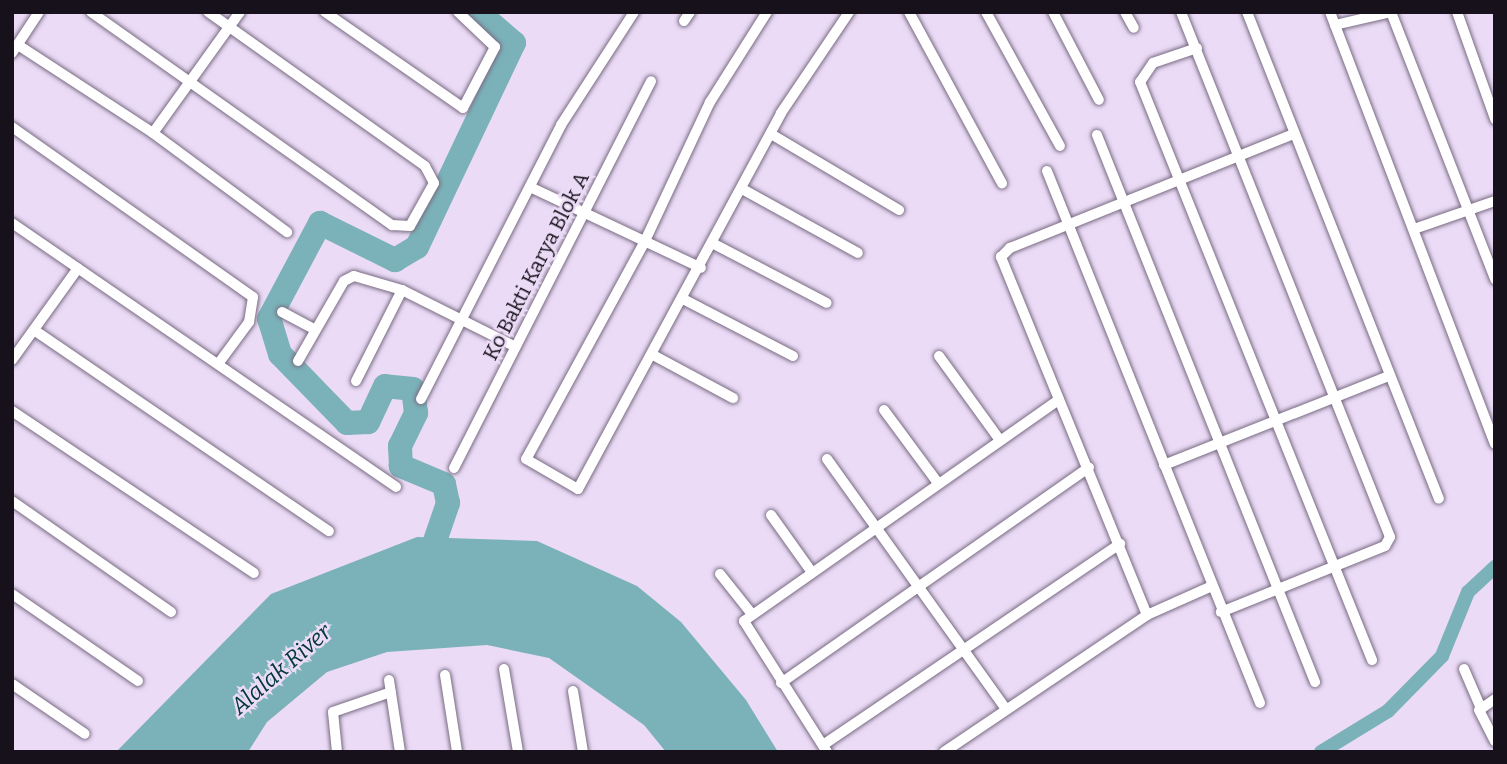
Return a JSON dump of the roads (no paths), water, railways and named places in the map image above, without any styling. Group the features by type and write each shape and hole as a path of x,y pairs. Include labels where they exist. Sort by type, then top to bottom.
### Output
{"street":[{"path":"39,12 15,49 153,133 287,232"},
{"path":"90,12 392,225 410,226 434,183 425,166 208,12"},
{"path":"153,133 240,12"},
{"path":"325,12 463,108 495,47 458,12"},
{"path":"421,399 461,316 583,86 634,12"},
{"path":"767,12 710,102 643,243 527,464 581,489 744,190 771,134 849,12"},
{"path":"909,12 1002,183"},
{"path":"986,12 1060,146"},
{"path":"1054,12 1099,100"},
{"path":"1125,12 1134,28"},
{"path":"1181,12 1390,537 1385,546 1221,612"},
{"path":"1247,12 1439,499"},
{"path":"1330,12 1493,435"},
{"path":"1335,24 1391,12 1495,279"},
{"path":"1457,12 1495,119"},
{"path":"1197,48 1153,63 1140,82 1372,660"},
{"name":"Ko Bakti Karya Blok A","path":"454,468 651,81"},
{"path":"12,127 253,297 249,322 218,364"},
{"path":"771,134 900,210"},
{"path":"1147,615 1001,257 1010,248 1293,134"},
{"path":"1097,135 1315,682"},
{"path":"1047,171 1210,587 1260,703"},
{"path":"530,187 583,216 701,268"},
{"path":"744,190 858,253"},
{"path":"1414,229 1495,201"},
{"path":"12,223 396,487"},
{"path":"714,244 827,303"},
{"path":"12,360 78,268"},
{"path":"298,361 348,277 402,290 461,316 516,347"},
{"path":"356,381 402,290"},
{"path":"683,299 793,356"},
{"path":"282,312 316,330"},
{"path":"34,330 329,531"},
{"path":"653,355 733,398"},
{"path":"939,356 999,439"},
{"path":"1164,465 1389,376"},
{"path":"1059,400 751,613 744,621 747,635 825,749 964,649 1120,544"},
{"path":"884,410 938,483"},
{"path":"12,411 254,573"},
{"path":"827,459 1005,708"},
{"path":"781,683 921,588 1088,467"},
{"path":"12,501 172,612"},
{"path":"771,515 811,571"},
{"path":"720,573 751,613"},
{"path":"944,752 1005,708 1147,615 1210,587"},
{"path":"12,594 138,681"},
{"path":"504,669 518,752"},
{"path":"1464,669 1495,741"},
{"path":"445,675 457,752"},
{"path":"12,684 85,734"},
{"path":"337,752 333,712 390,686 400,752"},
{"path":"573,691 583,752"},
{"path":"1480,706 1495,699"}],"water":[{"name":"Alalak River","path":"417,537 537,541 637,586 681,622 746,700 778,752 666,752 644,725 549,658 487,645 387,652 327,672 267,722 248,752 116,752 271,594"}],"waterway":[{"path":"426,567 448,503 444,484 401,466 400,446 416,413 413,389 385,386 368,422 347,423 280,354 269,319 320,223 395,260 417,247 514,43 478,12"},
{"path":"1321,752 1388,711 1442,656 1468,592 1495,567"}]}
